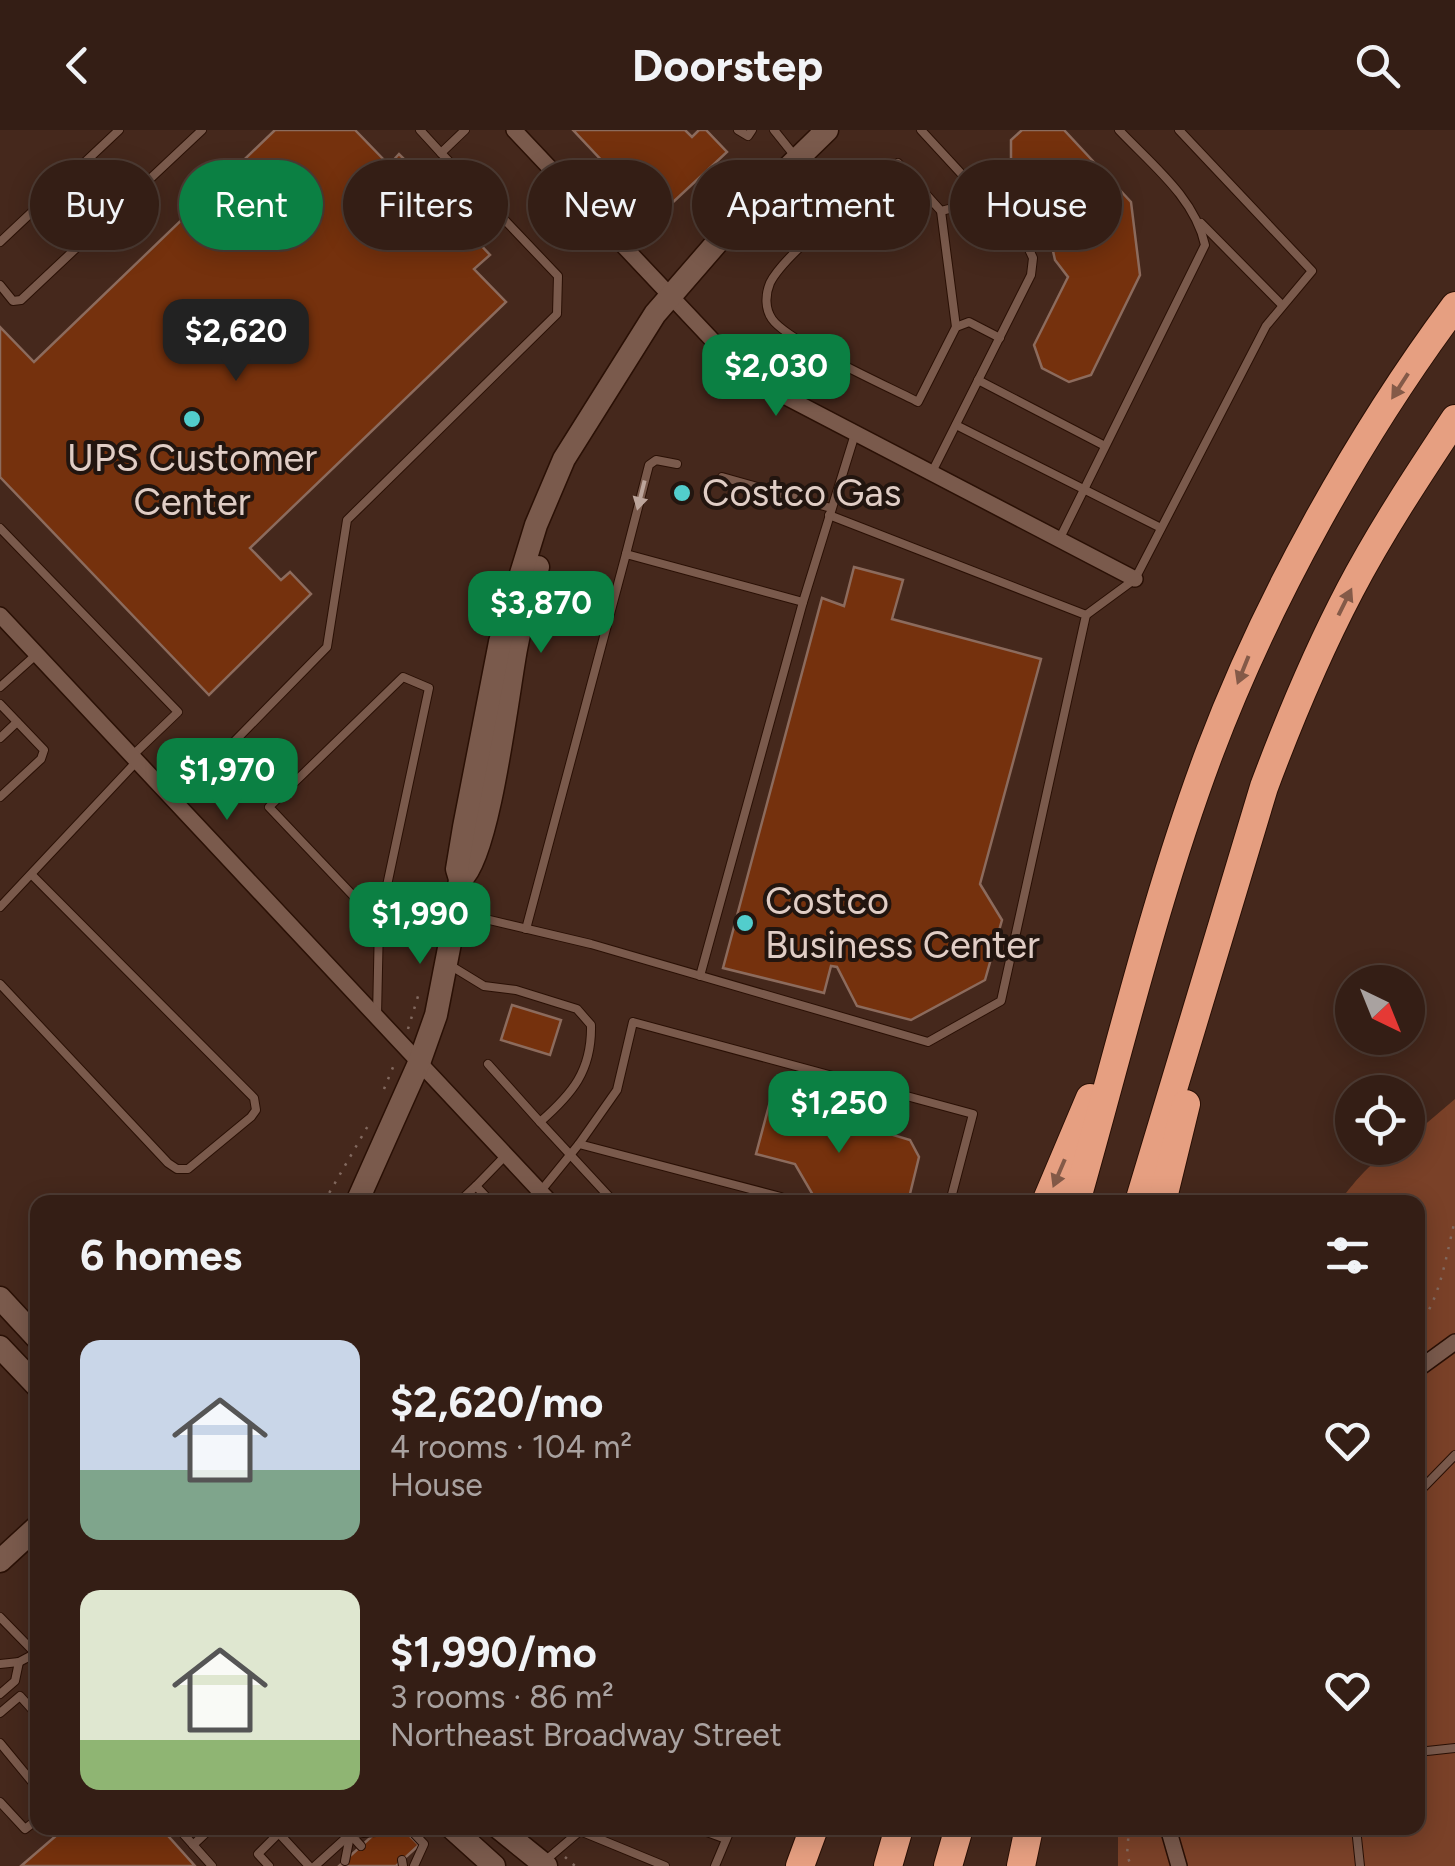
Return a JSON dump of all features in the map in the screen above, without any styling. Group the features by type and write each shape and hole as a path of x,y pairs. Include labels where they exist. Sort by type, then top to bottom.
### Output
{"highway":[{"path":"1078,1195 1137,986 1210,753 1249,655 1340,486 1391,400 1455,306"},
{"path":"1142,1195 1264,787 1285,732 1350,590 1455,419"},
{"path":"1164,1195 1264,787"},
{"path":"1049,1195 1137,986"},
{"path":"800,1866 811,1835"},
{"path":"888,1866 896,1835"},
{"path":"948,1866 957,1835"},
{"path":"1022,1866 1028,1835"}],"main road":[{"path":"360,1195 419,1063 448,964 464,827 510,608 536,525 564,459 670,296 737,218 826,130"},
{"path":"348,1195 368,1172"},
{"path":"0,1298 30,1330"},
{"path":"0,1347 30,1379"},
{"path":"0,1561 30,1533"},
{"path":"460,1835 494,1866"},
{"path":"507,1835 542,1865"}],"street":[{"path":"514,130 746,373 784,398 1135,579"},
{"path":"0,615 543,1195"},
{"path":"1425,1364 1455,1342"},
{"path":"1170,1835 1179,1866"}],"lane":[{"path":"0,242 119,130"},
{"path":"0,286 14,300 22,300 202,130"},
{"path":"176,802 328,647 347,520 558,314 558,276 420,130"},
{"path":"441,153 466,130"},
{"path":"738,130 748,136 752,130"},
{"path":"774,130 797,159"},
{"path":"1119,130 1200,222 1282,305"},
{"path":"456,912 526,928 928,1042 1001,1001 1086,615 1135,579 1266,326 1312,271 1179,130"},
{"path":"924,131 950,161"},
{"path":"898,163 941,211 956,328 918,402 792,336 772,319 766,296 782,265 898,163"},
{"path":"941,211 950,209"},
{"path":"1059,540 1205,244 1200,222"},
{"path":"931,474 1031,275 1034,258 1030,250"},
{"path":"956,328 970,322 1000,338"},
{"path":"978,380 1106,446"},
{"path":"956,425 1161,528"},
{"path":"700,976 803,602 855,434"},
{"path":"526,928 649,465 656,460 677,464"},
{"path":"722,477 830,511 1086,615"},
{"path":"0,528 178,712 0,907"},
{"path":"626,554 803,602"},
{"path":"0,687 37,654"},
{"path":"376,1016 379,922 430,688 403,677 268,807 379,922"},
{"path":"0,704 44,750 41,759 0,797"},
{"path":"0,738 17,722"},
{"path":"0,984 168,1163 178,1169 188,1169 256,1110 254,1098 32,874"},
{"path":"448,964 484,986 516,990 562,1004 588,1018 592,1032 578,1084 540,1122"},
{"path":"546,1195 570,1154 617,1090 633,1022 974,1114 952,1195"},
{"path":"488,1064 608,1195"},
{"path":"578,1144 773,1195"},
{"path":"466,1195 506,1155"},
{"path":"476,1186 484,1195"},
{"path":"1425,1486 1455,1454"},
{"path":"0,1617 30,1647"},
{"path":"0,1664 30,1657"},
{"path":"0,1694 15,1681 18,1662"},
{"path":"0,1713 20,1696 30,1707"},
{"path":"0,1744 30,1780"},
{"path":"1425,1751 1455,1748"},
{"path":"0,1802 25,1829 30,1825"},
{"path":"184,1835 212,1866"},
{"path":"193,1845 204,1835"},
{"path":"270,1866 258,1854 272,1835"},
{"path":"281,1835 312,1866 349,1835"},
{"path":"345,1861 353,1835"},
{"path":"356,1835 361,1846"},
{"path":"414,1866 424,1844 416,1835"},
{"path":"542,1865 571,1835"},
{"path":"591,1835 666,1866"},
{"path":"715,1835 726,1839"},
{"path":"715,1866 728,1835"},
{"path":"1357,1835 1360,1866"}],"path":[{"path":"1425,1317 1445,1264 1455,1220"},
{"path":"1128,1835 1131,1866"}],"shaded area":[{"path":"1455,1099 1455,1866 1118,1866 1118,1835 1425,1835 1425,1195 1344,1195 1369,1168 1425,1165 1425,1125"}],"building":[{"name":"UPS Customer Center","path":"275,130 355,130 384,160 343,160 343,250 485,250 490,255 474,269 506,302 250,548 281,580 290,572 311,594 209,695 0,477 0,327 34,362 150,250 159,250 159,242 179,222 179,250 323,250 323,160 244,160"},
{"path":"573,130 685,130 692,137 699,130 706,130 727,152 718,160 692,160 692,185 672,203 672,160 601,160"},
{"path":"1022,130 1064,130 1092,160 1011,160 1011,140"},
{"path":"1122,192 1131,202 1140,275 1091,375 1069,382 1042,368 1034,345 1068,277 1053,250 1122,250"},
{"path":"854,567 903,580 892,619 1041,659 980,884 1002,920 985,980 911,1020 857,1006 837,967 831,966 824,993 723,968 822,598 844,606"},
{"path":"512,1005 561,1020 550,1055 501,1040"},
{"path":"771,1098 910,1140 919,1157 910,1195 813,1195 795,1164 756,1154"},
{"path":"57,1835 167,1835 195,1866 21,1866"},
{"path":"373,1835 409,1835 419,1845 396,1866 339,1866"}],"place":[{"name":"UPS Customer Center","path":"192,419"},
{"name":"Costco Gas","path":"682,493"},
{"name":"Costco Business Center","path":"745,923"}]}
